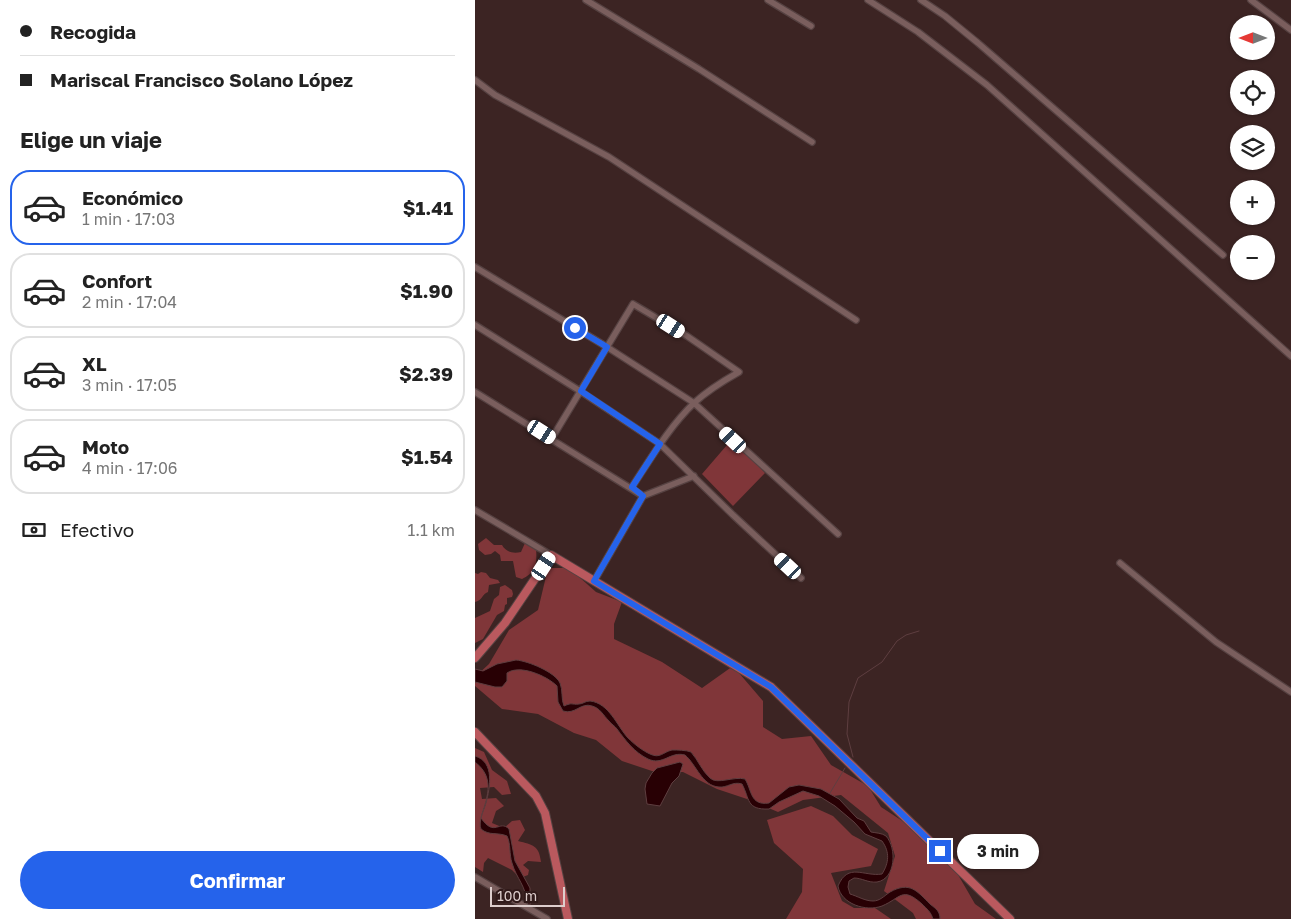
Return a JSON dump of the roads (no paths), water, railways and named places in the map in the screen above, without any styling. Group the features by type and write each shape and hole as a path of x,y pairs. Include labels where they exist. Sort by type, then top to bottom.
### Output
{"main road":[{"path":"476,657 505,623 551,555 771,687 1010,919"},
{"path":"475,732 536,796 545,813 568,919"}],"street":[{"path":"585,0 699,69 812,142"},
{"path":"769,0 811,26"},
{"path":"868,0 918,32 987,85 1291,356"},
{"path":"921,0 945,16 1001,62 1223,255"},
{"path":"1251,0 1291,30"},
{"path":"475,80 495,95 609,157 856,320"},
{"path":"475,267 607,347 694,403 838,534"},
{"path":"552,438 633,304 687,336 739,372 721,382 694,403 660,444 632,487"},
{"path":"475,325 581,391 660,444 801,578"},
{"path":"475,392 632,487 643,496"},
{"path":"594,581 643,496 694,476"},
{"path":"475,510 551,555"},
{"path":"1120,564 1216,642 1291,692"},
{"path":"475,877 547,919"}],"waterway":[{"path":"853,757 847,734 849,702 858,678 882,662 897,641 906,635 919,631"},
{"path":"830,793 845,768"}]}
